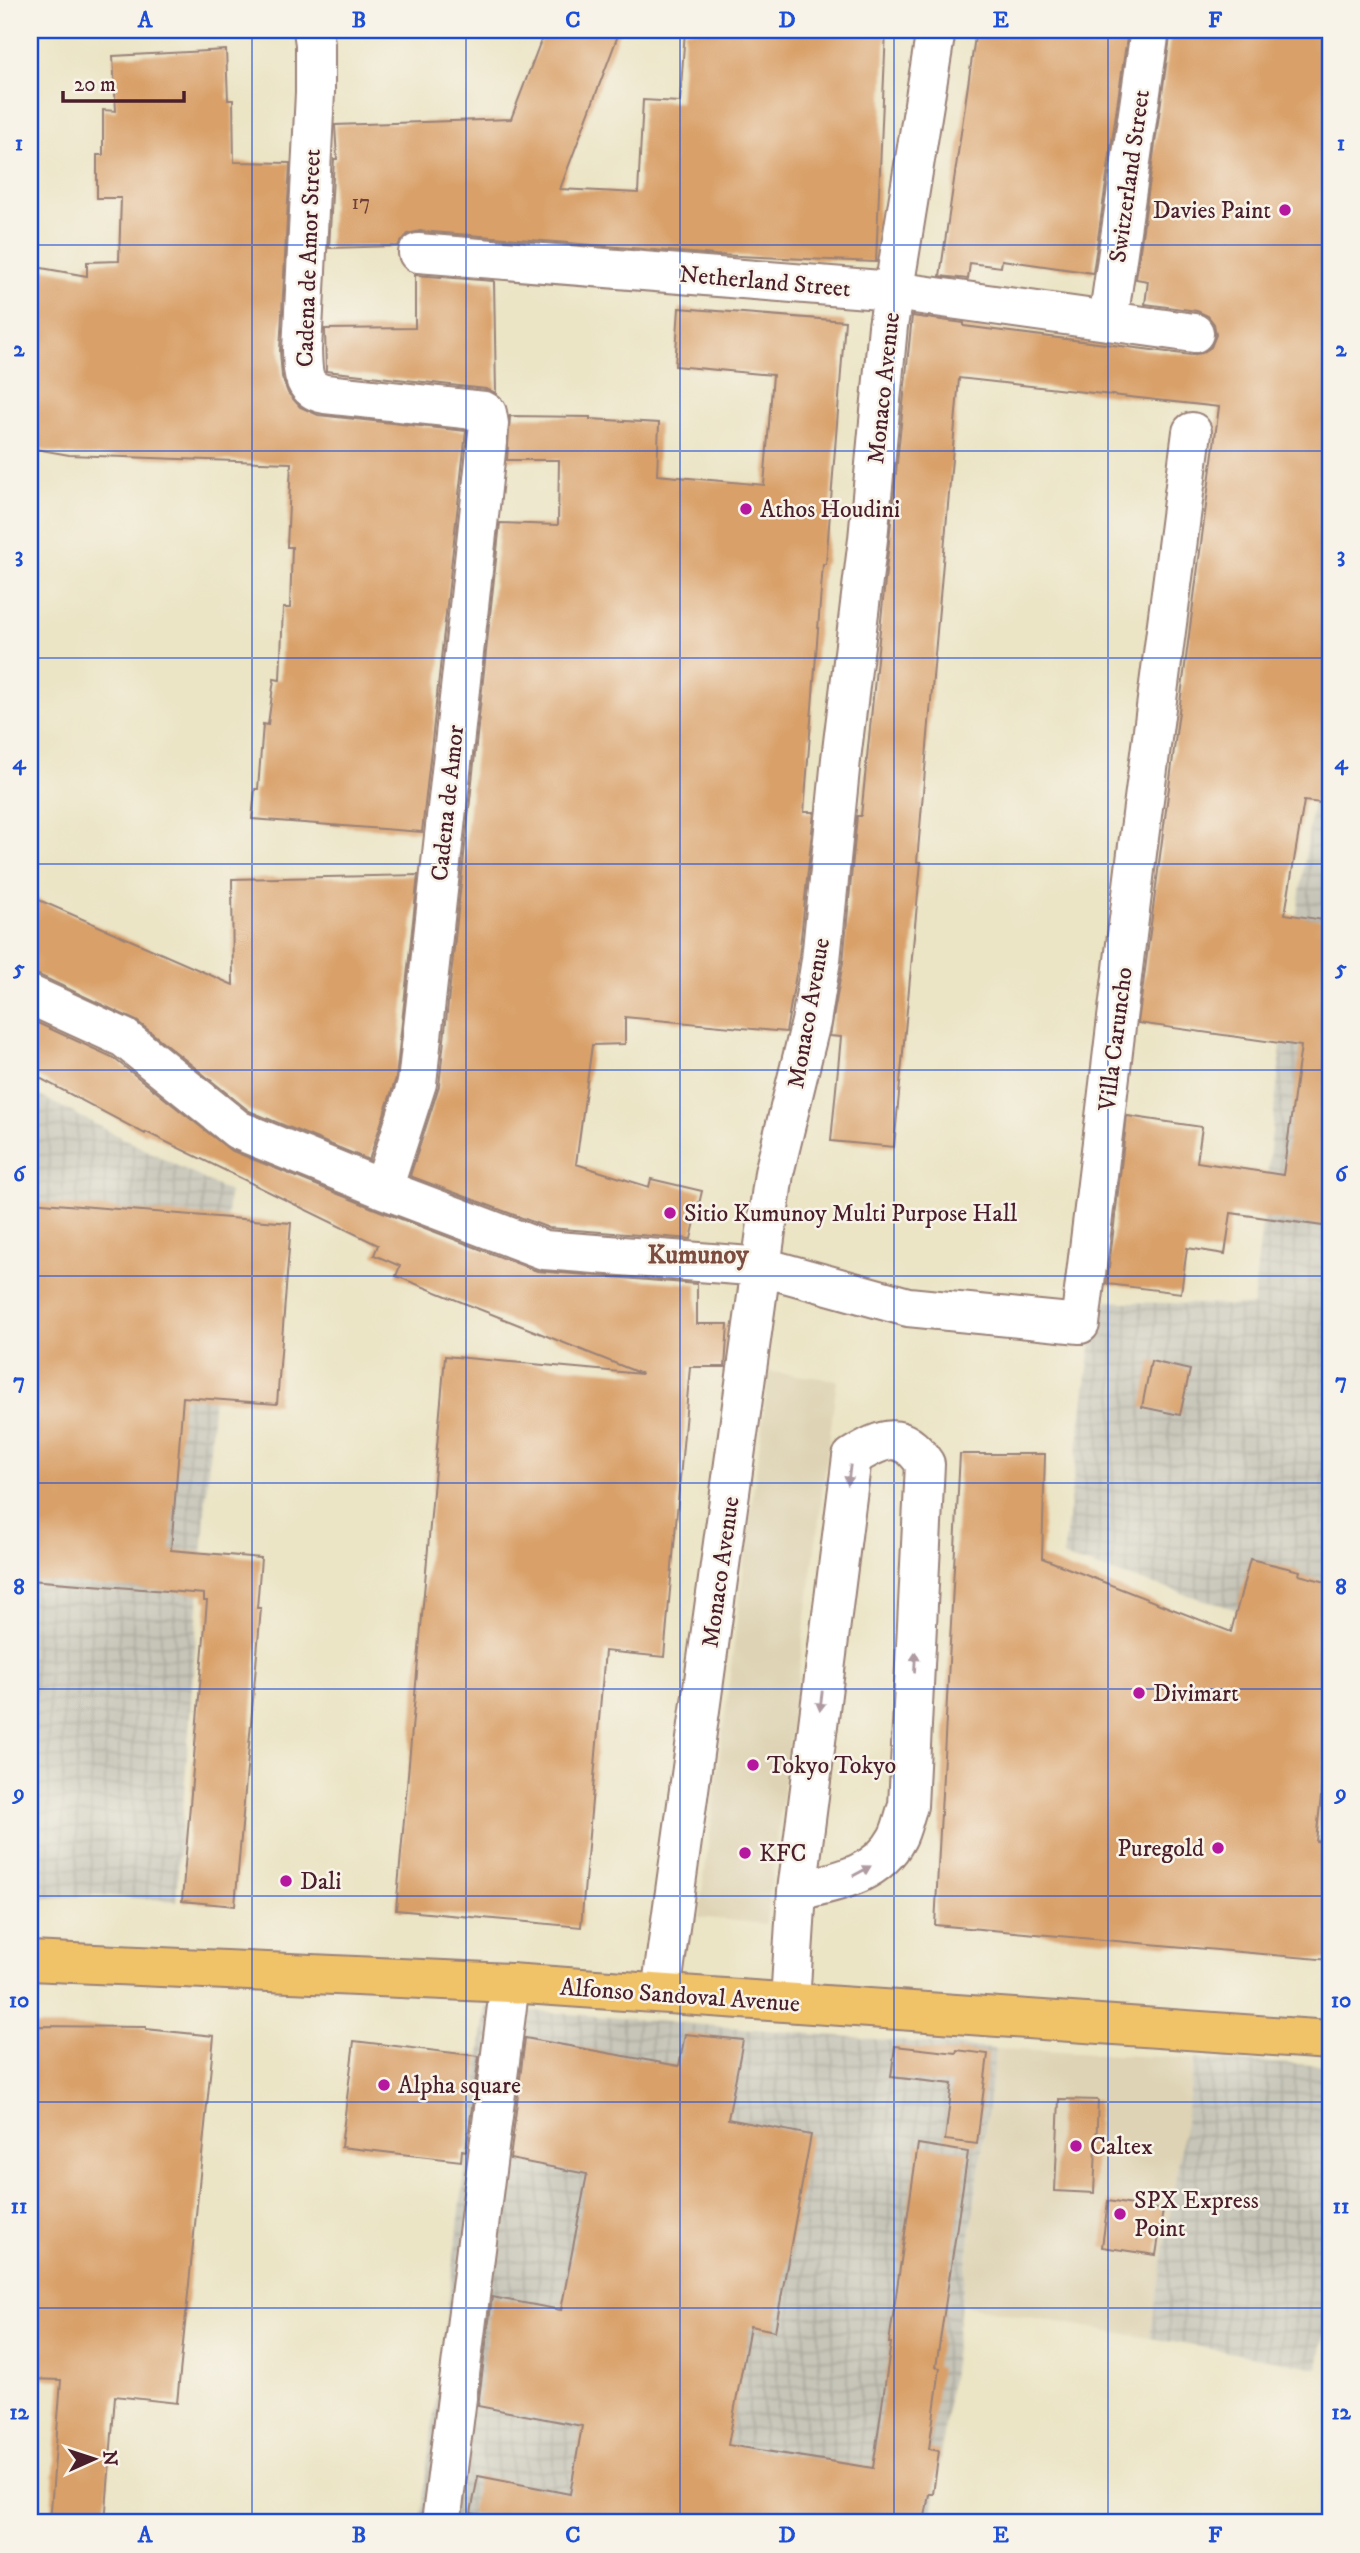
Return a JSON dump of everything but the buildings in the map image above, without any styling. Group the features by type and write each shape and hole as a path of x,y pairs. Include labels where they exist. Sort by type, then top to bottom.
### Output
{"main road":[{"name":"Alfonso Sandoval Avenue","path":"30,1961 510,1983 1330,2040"}],"street":[{"name":"Cadena de Amor Street","path":"313,30 315,93 302,350 306,384 315,392 325,394 487,413"},
{"name":"Monaco Avenue","path":"662,1993 774,1173 811,1022 821,960 893,291 936,30"},
{"name":"Switzerland Street","path":"1108,321 1150,30"},
{"name":"Netherland Street","path":"418,253 893,291 1194,332"},
{"name":"Cadena de Amor","path":"383,1189 417,1083 489,424 487,413"},
{"name":"Villa Caruncho","path":"763,1267 908,1307 1080,1324 1137,853 1192,432"},
{"path":"30,995 124,1038 238,1130 544,1250 763,1267"},
{"path":"790,2002 797,1891 852,1457 874,1444 898,1440 914,1447 925,1464 908,1806 898,1838 881,1861 850,1878 797,1891"},
{"path":"441,2523 510,1983"}],"shaded area":[{"path":"1330,684 1330,1638 1063,1557 1097,1301 1253,1306 1292,948"},
{"path":"30,1091 229,1192 176,1901 96,1895 30,1899"},
{"path":"769,1372 837,1380 766,1924 699,1917"},
{"path":"486,2007 996,2049 931,2523 420,2523"},
{"path":"996,2049 1195,2059 1150,2338 962,2305"},
{"path":"1195,2059 1330,2066 1330,2298 1318,2368 1150,2338"}],"place":[{"name":"Davies Paint","path":"1285,210"},
{"name":"Athos Houdini","path":"746,509"},
{"name":"Sitio Kumunoy Multi Purpose Hall","path":"670,1213"},
{"name":"Divimart","path":"1139,1693"},
{"name":"Tokyo Tokyo","path":"753,1765"},
{"name":"Puregold","path":"1218,1848"},
{"name":"KFC","path":"745,1853"},
{"name":"Dali","path":"286,1881"},
{"name":"Alpha square","path":"384,2085"},
{"name":"Caltex","path":"1076,2146"},
{"name":"SPX Express Point","path":"1120,2214"}],"district":[{"name":"Kumunoy","path":"698,1254"}]}
